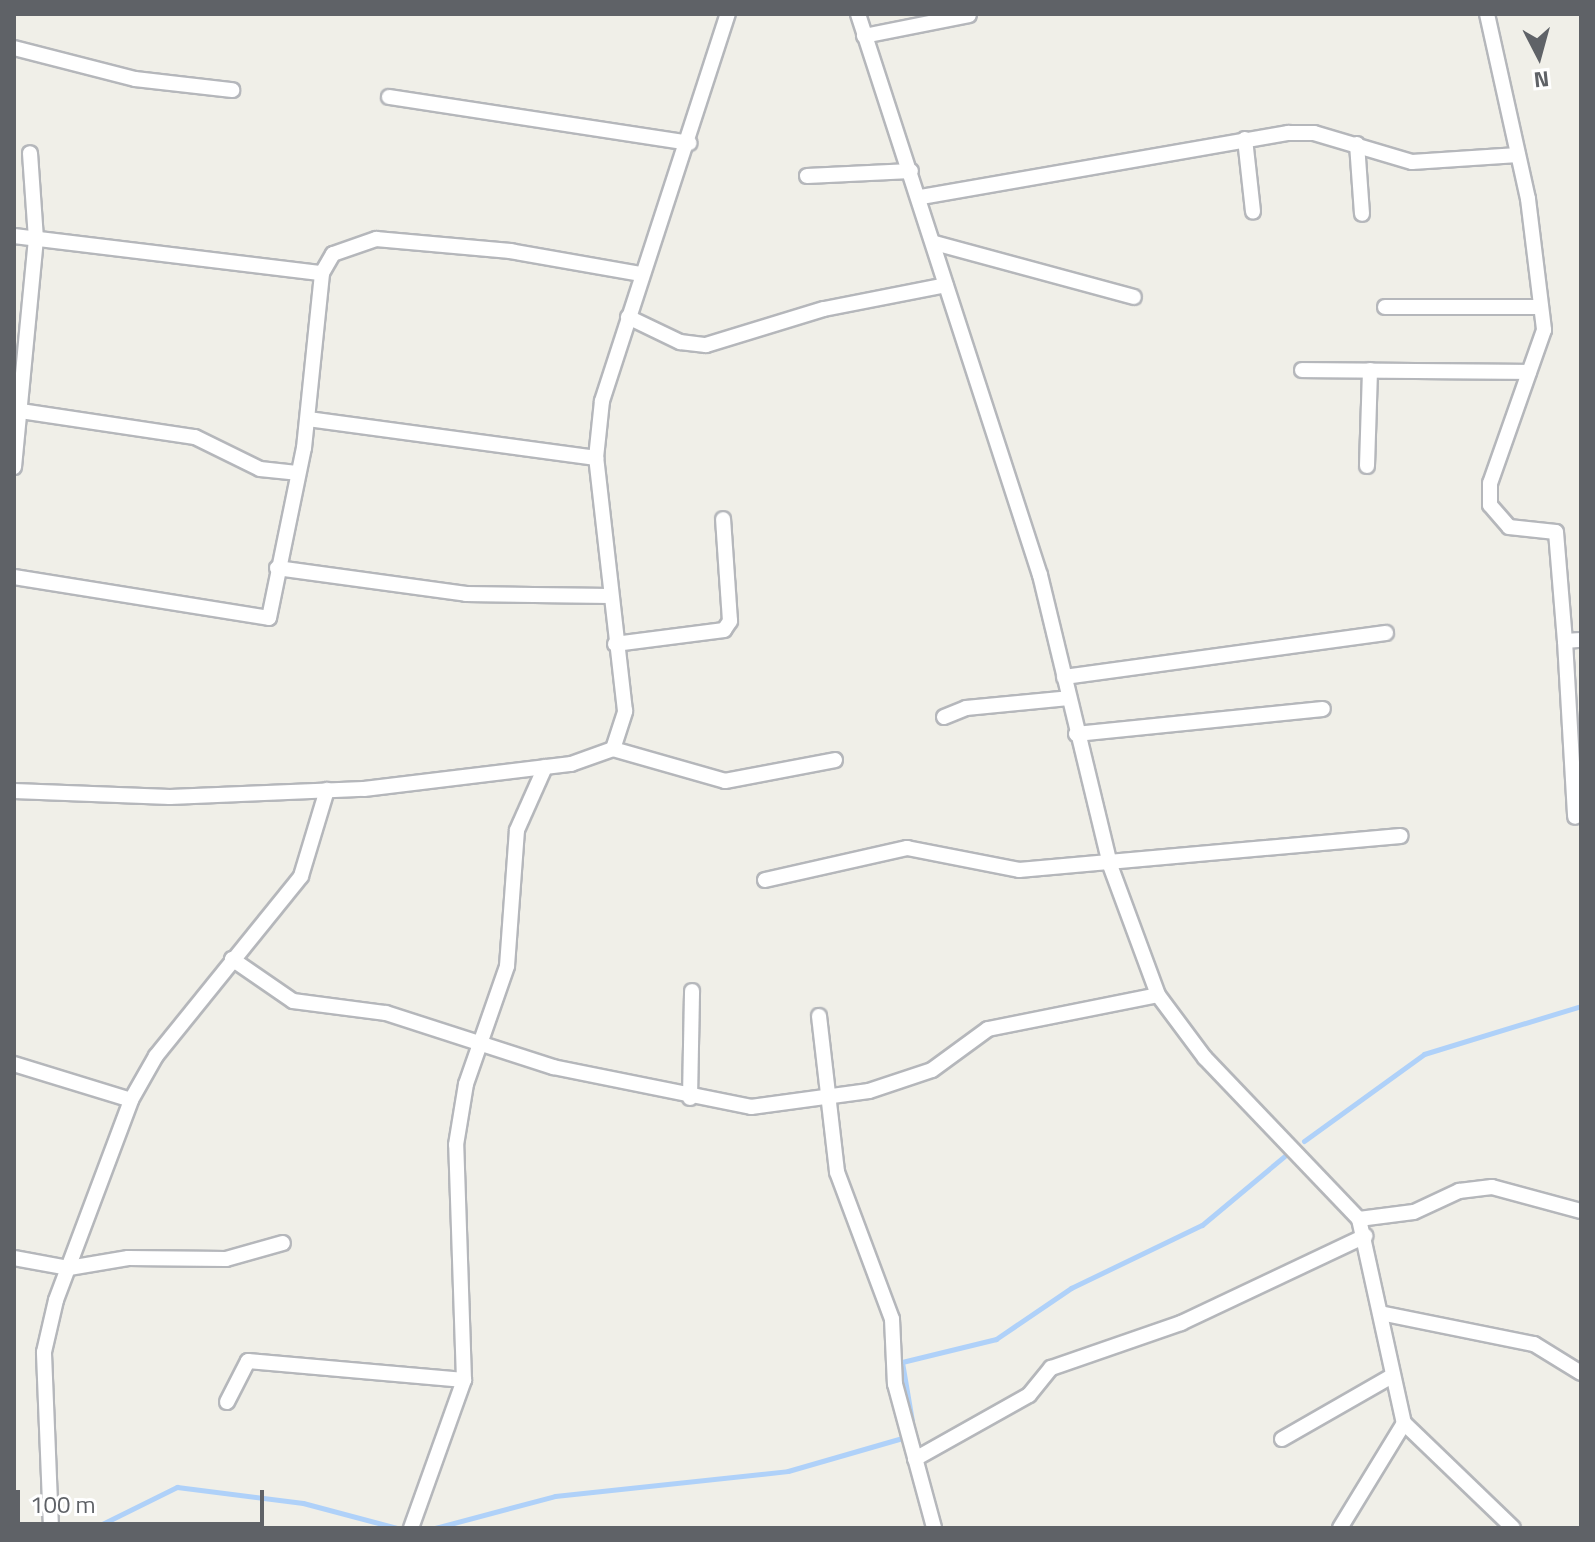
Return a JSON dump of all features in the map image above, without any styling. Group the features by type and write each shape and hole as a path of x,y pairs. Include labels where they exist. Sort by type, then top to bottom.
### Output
{"street":[{"path":"613,749 625,711 596,458 602,401 640,274 690,143 728,14"},
{"path":"858,14 921,197 946,285 1040,575 1110,865 1158,995 1205,1058 1359,1219 1404,1423 1513,1528"},
{"path":"1487,14 1518,155 1544,330 1490,483 1490,505 1509,527 1556,532 1575,817"},
{"path":"864,36 969,15"},
{"path":"14,48 135,79 232,90"},
{"path":"389,97 690,143"},
{"path":"921,197 1245,139 1314,133 1412,162 1518,155"},
{"path":"1245,139 1253,212"},
{"path":"1357,144 1362,214"},
{"path":"14,467 36,239 30,153"},
{"path":"807,176 911,171"},
{"path":"14,236 322,273"},
{"path":"14,577 269,618 308,419 322,273 333,254 376,239 510,251 640,274"},
{"path":"935,243 1134,297"},
{"path":"628,317 680,342 706,345 824,309 946,285"},
{"path":"1385,307 1541,307"},
{"path":"1302,370 1529,372"},
{"path":"1367,466 1370,370"},
{"path":"19,411 195,437 260,469 297,473"},
{"path":"308,419 596,458"},
{"path":"615,644 724,630 730,621 723,519"},
{"path":"277,568 466,594 610,596"},
{"path":"1064,677 1386,633"},
{"path":"1565,641 1581,640"},
{"path":"944,717 966,708 1069,698"},
{"path":"1076,734 1323,709"},
{"path":"14,791 185,797 327,790 545,767 613,749 725,781 835,760"},
{"path":"411,1528 464,1380 456,1145 466,1084 484,1044 507,966 517,830 545,767"},
{"path":"51,1528 44,1352 69,1268 131,1100 232,959 301,876 327,790"},
{"path":"765,880 907,848 1019,870 1110,865 1400,836"},
{"path":"232,959 293,1001 386,1013 484,1044 690,1098 751,1107 825,1098 932,1070 988,1029 1158,995"},
{"path":"690,1098 692,991"},
{"path":"819,1016 825,1098 837,1172 892,1319 895,1384 934,1528"},
{"path":"14,1064 131,1100"},
{"path":"1359,1219 1414,1212 1459,1191 1492,1187 1581,1211"},
{"path":"915,1459 1029,1395 1051,1368 1181,1323 1365,1236"},
{"path":"14,1258 69,1268 128,1258 226,1259 283,1243"},
{"path":"1380,1313 1534,1344 1581,1373"},
{"path":"227,1402 248,1361 464,1380"},
{"path":"1282,1439 1392,1376"},
{"path":"1340,1528 1404,1423"}],"waterway":[{"path":"1304,1141 1424,1054 1581,1006"},
{"path":"912,1421 902,1362 996,1339 1071,1288 1202,1225 1287,1154"},
{"path":"435,1528 555,1496 788,1471 902,1438"},
{"path":"94,1528 177,1487 303,1503 397,1528"}]}
